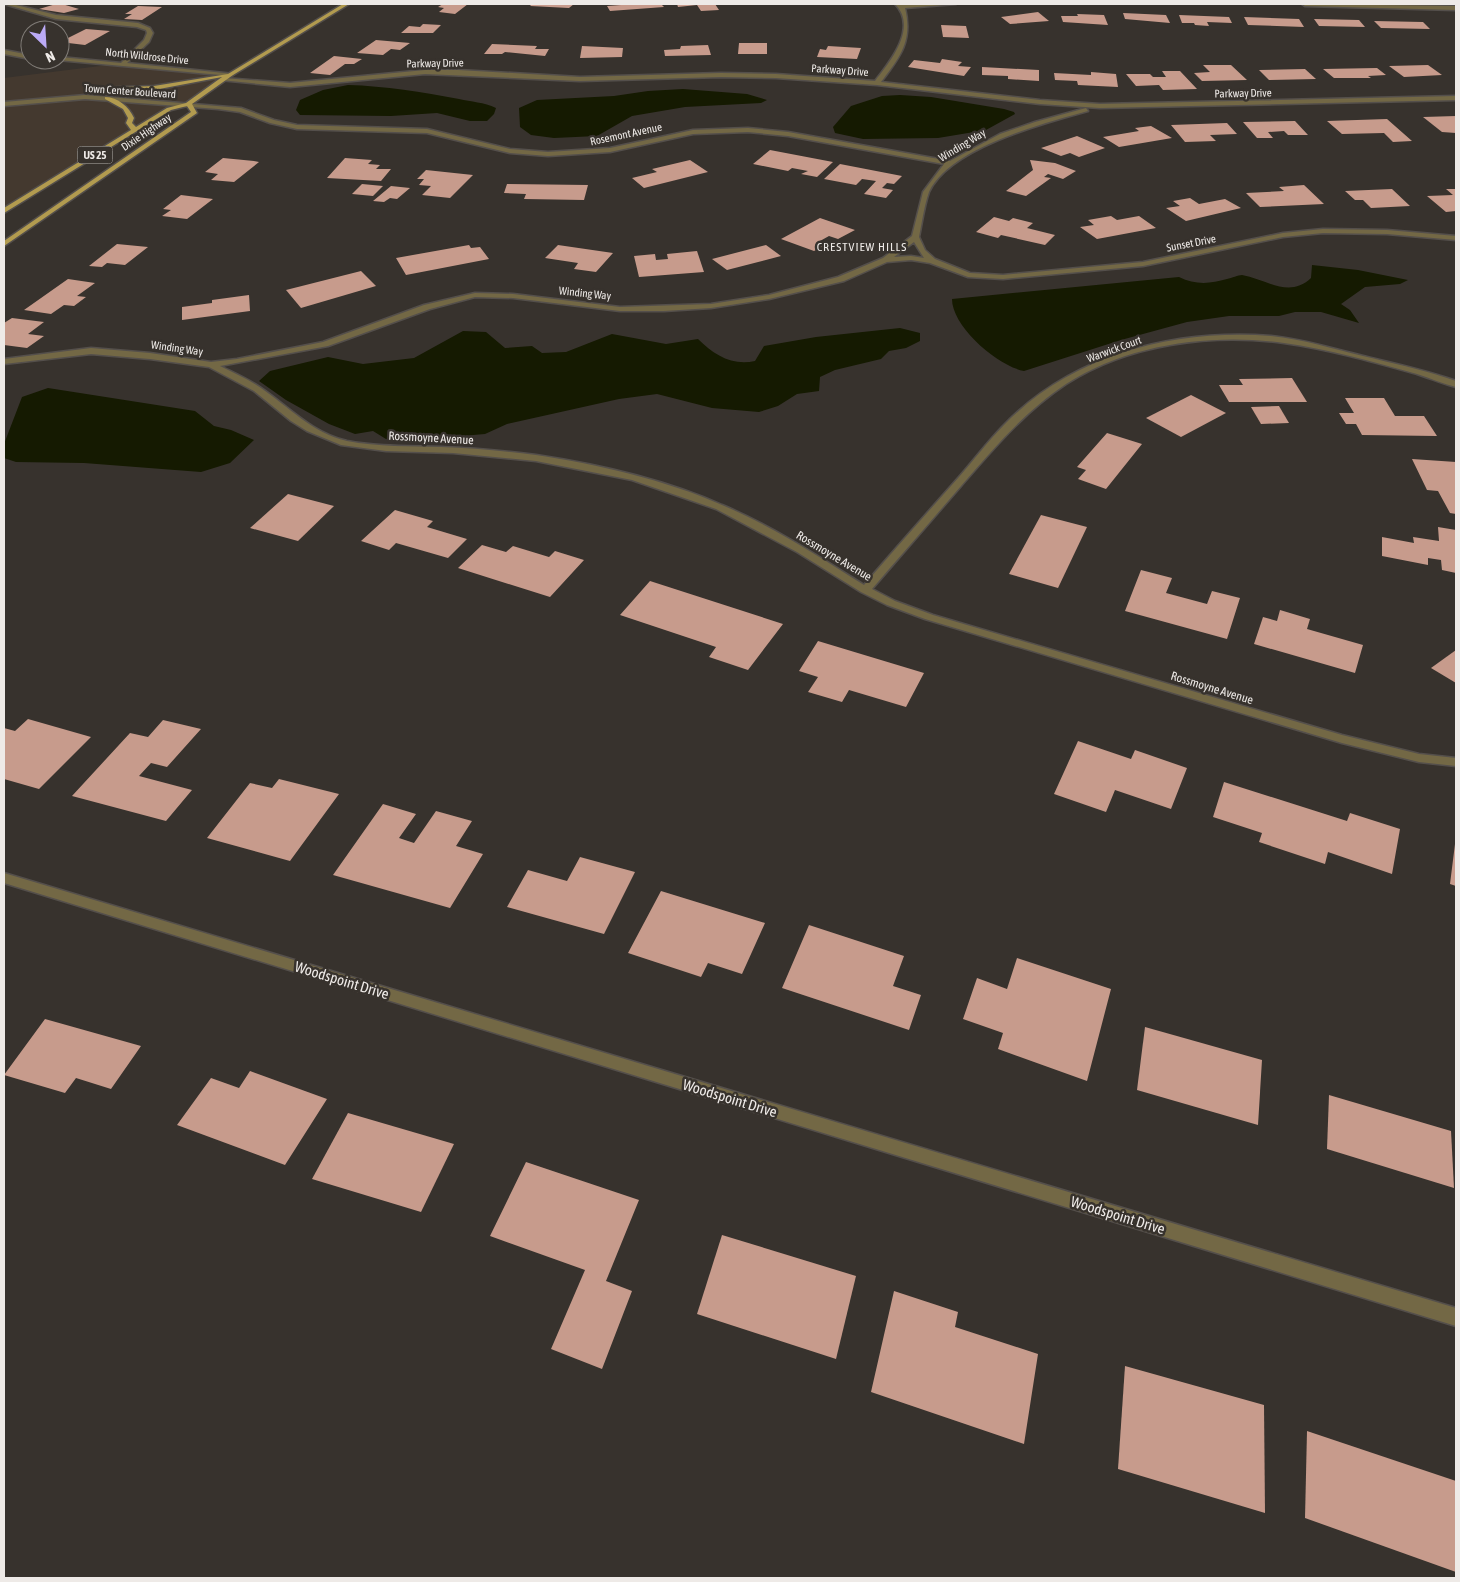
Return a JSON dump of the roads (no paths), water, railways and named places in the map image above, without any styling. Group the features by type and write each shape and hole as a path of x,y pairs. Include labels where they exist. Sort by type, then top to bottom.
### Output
{"main road":[{"name":"Dixie Highway","path":"4,211 169,109 188,104 231,74 346,4"},
{"path":"95,89 154,88 231,74"},
{"path":"107,98 126,108 131,118 129,123 135,130"},
{"name":"Dixie Highway","path":"4,244 195,112 188,104"}],"street":[{"path":"7,4 56,17 138,25 148,29 150,33 147,41 124,64"},
{"path":"877,82 904,46 906,39 905,18 899,6 953,4"},
{"path":"1305,4 1456,8"},
{"path":"4,52 20,55"},
{"name":"North Wildrose Drive","path":"70,60 231,74"},
{"name":"Parkway Drive","path":"223,80 290,85 405,73 458,72 580,78 721,75 877,82 1040,102 1100,106 1456,98"},
{"name":"Town Center Boulevard","path":"95,89 170,97 188,104"},
{"name":"Town Center Boulevard","path":"4,104 59,98 107,98 161,104 188,104"},
{"name":"Rosemont Avenue","path":"188,104 241,110 272,122 297,127 417,130 464,139 495,148 527,153 593,152 675,134 748,130 788,134 949,163"},
{"name":"Winding Way","path":"4,362 65,353 90,352 150,356 211,365 237,362 325,344 427,307 475,294 513,296 620,308 664,309 711,306 762,299 812,288 842,279 886,260 915,237 926,192 949,163 1002,135 1037,123 1100,106"},
{"name":"Sunset Drive","path":"886,260 911,258 932,261 968,275 1003,278 1143,264 1283,235 1323,231 1387,232 1456,238"},
{"path":"915,237 922,252 932,261"},
{"name":"Warwick Court","path":"866,590 1007,427 1033,403 1071,378 1108,360 1183,341 1247,337 1312,345 1424,373 1456,384"},
{"name":"Rossmoyne Avenue","path":"211,365 257,389 294,419 310,429 344,442 386,448 453,450 536,458 625,476 681,492 719,507 801,550 891,603 929,617 1342,739 1419,758 1456,762"},
{"name":"Woodspoint Drive","path":"4,878 1456,1317"}],"district":[{"name":"CRESTVIEW HILLS","path":"862,247"}]}
